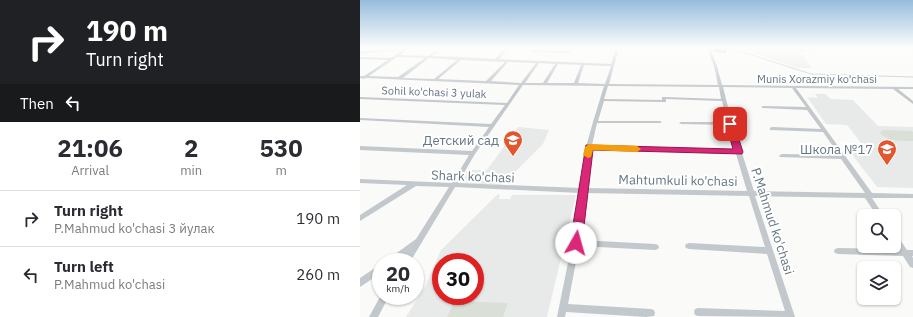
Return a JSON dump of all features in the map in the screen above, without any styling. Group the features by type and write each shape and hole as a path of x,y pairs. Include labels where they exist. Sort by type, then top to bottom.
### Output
{"street":[{"path":"361,78 385,63"},
{"path":"400,78 421,63"},
{"path":"436,80 456,63"},
{"path":"487,83 505,63"},
{"path":"411,253 473,154 537,63"},
{"path":"553,63 613,64 589,147 576,243 561,317"},
{"path":"544,84 557,63"},
{"name":"P.Mahmud ko'chasi","path":"716,63 720,87 730,124 790,316"},
{"path":"575,85 583,64"},
{"name":"Munis Xorazmiy ko'chasi","path":"361,78 400,78 487,83 575,85 913,88"},
{"path":"794,88 843,156 877,209"},
{"path":"894,88 913,103"},
{"name":"Sohil ko'chasi 3 yulak","path":"360,98 507,104"},
{"path":"602,100 664,101 664,98 723,100"},
{"path":"763,107 809,109"},
{"path":"360,119 492,126"},
{"path":"595,122 660,122"},
{"path":"680,123 730,124"},
{"path":"772,129 825,131"},
{"path":"589,147 739,152"},
{"path":"360,148 473,154"},
{"path":"782,156 843,156"},
{"name":"Shark ko'chasi","path":"360,181 452,186 584,190"},
{"path":"360,218 414,184"},
{"name":"Mahtumkuli ko'chasi","path":"584,190 913,196"},
{"path":"402,253 419,240"},
{"path":"576,243 654,247"},
{"path":"901,244 909,253 913,264"},
{"path":"689,246 770,251"},
{"path":"838,251 909,253"},
{"path":"360,284 372,275"},
{"path":"372,317 379,305"},
{"path":"563,308 651,313"},
{"path":"698,312 790,316"}],"shaded area":[{"path":"783,63 808,63 812,68 798,68"},
{"name":"Школа №17","path":"815,94 825,94 831,99 853,100 878,126 913,127 913,188 877,187 844,144 862,144 847,125 826,124 807,97 818,98"},
{"name":"Детский сад","path":"518,127 549,130 543,144 502,185 459,183 467,170 487,170"},
{"path":"883,130 911,131 913,132 913,141 887,138 880,133"},
{"path":"500,194 499,199 510,199 512,195 576,195 547,317 406,317 414,305 424,305 424,289 432,271 432,305 484,305 484,253 440,253 497,195"},
{"path":"484,302 508,303 503,317 447,317 453,305 484,305"}],"waterway":[{"path":"776,63 811,74 913,77"}],"slow traffic":[{"path":"588,155 589,147 637,149"}],"place":[{"name":"Детский сад","path":"513,157"},
{"name":"Школа №17","path":"887,166"}],"route":[{"path":"576,243 589,147 739,152 730,124"}]}
